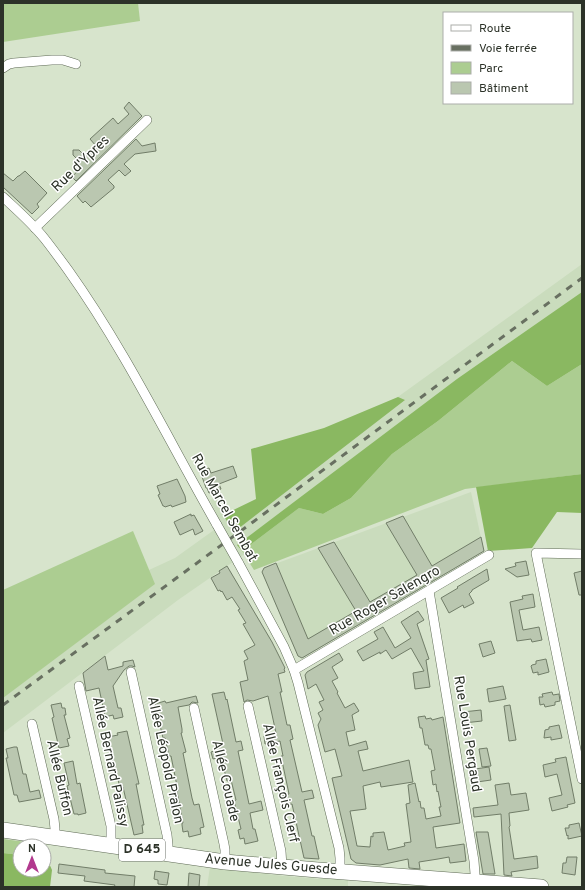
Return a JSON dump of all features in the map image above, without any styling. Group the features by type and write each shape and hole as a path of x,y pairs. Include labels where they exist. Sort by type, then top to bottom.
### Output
{"main road":[{"name":"Avenue Jules Guesde","path":"3,830 225,862 340,871 420,882 474,882 540,887"}],"street":[{"path":"3,68 14,63 52,60 63,60 76,64"},
{"name":"Rue d'Ypres","path":"35,228 147,120"},
{"name":"Rue Marcel Sembat","path":"3,197 35,228 48,244 78,285 115,341 149,400 284,647 298,683 339,848 340,871"},
{"path":"582,554 536,553 582,780"},
{"name":"Rue Roger Salengro","path":"294,670 489,555"},
{"name":"Rue Louis Pergaud","path":"429,591 474,861 474,882"},
{"name":"Allée Léopold Pralon","path":"131,672 167,835 168,853"},
{"name":"Allée Bernard Palissy","path":"79,686 110,826 110,845"},
{"name":"Allée François Clerf","path":"248,706 281,851 282,867"},
{"name":"Allée Couade","path":"194,708 224,844 225,862"},
{"name":"Allée Buffon","path":"32,724 54,819 54,837"}],"shaded area":[{"path":"582,264 582,299 316,503 254,545 246,557 243,555 178,600 3,733 3,685 149,570 175,558 221,524 210,500 216,497 228,513 230,520"},
{"path":"471,492 484,551 302,658 298,656 262,572 264,568"},
{"path":"210,867 283,876 320,879 348,879 348,887 207,887"}],"green space":[{"path":"3,3 138,3 140,21 3,42"},
{"path":"582,292 582,364 547,386 512,361 438,421 392,454 351,498 323,514 299,508 242,551 237,545 457,379"},
{"path":"512,361 547,386 582,364 582,474 465,489 254,570 242,551 299,508 323,514 351,498 392,454 438,421"},
{"path":"398,397 405,400 234,532 223,515 256,499 251,449 324,428"},
{"path":"582,474 582,513 557,512 532,548 488,551 476,487"},
{"path":"133,531 155,584 3,698 3,590"},
{"path":"3,839 12,840 12,854 3,853"},
{"path":"3,853 12,854 12,878 51,878 50,887 3,887"}],"building":[{"path":"129,102 142,116 76,181 72,177 81,167 78,163 79,161 73,155 73,150 79,150 85,156 96,146 90,139 113,118 118,124 129,114 124,108"},
{"path":"136,139 142,146 155,143 156,151 135,154 124,164 131,171 125,176 119,170 108,180 114,188 91,207 85,201 83,203 77,196"},
{"path":"25,171 47,193 37,204 39,207 32,214 3,187 3,173 13,181"},
{"path":"233,466 237,477 219,484 221,489 209,493 200,471 209,468 211,473"},
{"path":"177,479 185,496 186,502 172,507 171,505 165,507 163,506 158,495 160,494 157,486"},
{"path":"191,514 191,516 194,515 203,531 195,535 193,529 180,535 174,522"},
{"path":"403,516 432,566 481,537 484,551 302,658 298,656 262,572 264,568 276,563 308,639 356,611 318,548 334,542 370,602 417,575 386,523"},
{"path":"526,561 529,575 517,577 505,569 516,566 515,563"},
{"path":"227,566 272,642 285,668 285,672 278,674 282,692 280,692 287,725 290,725 293,739 290,740 302,792 312,790 314,798 304,800 319,859 304,858 292,804 286,805 283,795 289,794 281,756 283,756 280,741 265,744 264,736 276,733 268,696 253,701 247,700 244,702 240,682 248,680 244,661 248,659 244,651 255,645 243,624 246,623 238,610 240,609 232,597 227,600 222,591 218,591 211,578 220,573 219,571"},
{"path":"487,569 489,580 472,590 469,594 474,603 464,608 463,605 449,613 441,598"},
{"path":"582,571 582,595 579,595 574,573"},
{"path":"533,594 535,607 519,610 523,630 539,627 542,640 532,642 531,639 517,641 510,602 523,599 522,596"},
{"path":"418,611 424,620 417,624 429,659 426,660 430,687 415,689 413,673 424,671 411,648 392,659 386,650 363,661 357,651 378,639 374,632 383,627 395,648 411,638 401,622"},
{"path":"491,641 495,653 483,657 479,644"},
{"path":"339,653 343,660 332,667 338,678 332,681 345,708 354,703 359,711 352,715 355,730 346,732 349,746 366,741 368,749 358,751 363,771 409,760 413,782 381,787 380,782 363,786 366,809 350,811 357,846 370,847 371,836 373,837 373,833 384,832 388,850 405,846 404,843 411,842 406,804 410,803 408,785 415,783 419,802 420,801 421,808 424,808 426,819 441,816 438,791 437,792 436,784 433,785 431,771 435,770 431,749 429,749 428,745 425,745 422,728 420,728 418,717 425,716 426,719 431,718 432,720 443,717 460,823 433,827 436,848 464,844 466,861 450,863 449,857 419,862 420,869 409,868 408,859 380,865 356,863 351,859 332,778 342,776 335,749 325,752 318,725 321,719 318,713 323,710 319,702 324,700 316,684 308,689 305,675 307,672"},
{"path":"105,656 108,670 123,666 123,662 133,660 135,667 129,666 124,670 113,686 118,708 121,708 123,717 114,719 113,715 105,717 99,688 86,691 83,673"},
{"path":"546,659 549,672 538,675 538,672 533,673 531,666 536,664 536,661"},
{"path":"503,686 506,699 489,702 487,689"},
{"path":"224,692 226,700 227,699 236,742 241,741 243,750 238,751 249,804 261,801 263,810 250,813 253,829 255,829 258,841 245,844 244,838 240,839 238,830 241,829 234,801 236,800 231,780 227,781 221,757 213,759 211,752 217,750 216,745 223,744 212,694"},
{"path":"552,692 553,695 559,694 560,701 555,702 555,705 545,707 544,704 540,705 539,697 543,697 542,694"},
{"path":"196,696 198,703 192,702 189,705 178,707 182,729 181,733 186,752 183,753 192,798 194,805 199,804 204,827 200,828 201,834 189,837 188,831 183,832 178,791 171,756 169,756 165,738 163,738 155,704"},
{"path":"61,703 62,708 65,708 66,715 64,715 70,738 67,739 69,746 59,748 52,718 54,717 51,705"},
{"path":"510,705 516,740 509,741 504,706"},
{"path":"481,710 482,721 464,723 463,712"},
{"path":"559,725 562,738 551,740 551,737 544,738 545,730 549,729 549,727"},
{"path":"127,731 139,784 136,784 144,825 142,825 143,833 134,835 123,787 120,788 113,763 108,737"},
{"path":"17,747 23,774 26,774 30,792 39,790 41,798 19,802 17,795 14,795 6,758 8,758 6,749"},
{"path":"487,748 491,766 482,767 479,749"},
{"path":"566,757 575,803 567,805 568,807 552,811 549,798 562,795 557,774 545,777 543,765 556,762 555,759"},
{"path":"73,761 77,784 80,783 86,813 78,815 74,814 67,786 69,785 64,763"},
{"path":"489,767 491,780 477,782 475,769"},
{"path":"509,783 511,795 526,793 529,810 509,813 509,827 514,859 537,856 538,868 511,872 512,876 504,875 501,814 474,817 473,808 498,805 495,785"},
{"path":"579,823 582,836 568,839 565,828 569,828 569,825"},
{"path":"476,832 488,832 495,874 483,874"},
{"path":"567,857 577,857 575,875 562,873 563,863 566,863"},
{"path":"59,864 105,870 105,873 135,876 134,887 114,887 115,885 84,881 85,876 58,873"},
{"path":"155,871 169,873 167,885 158,884 158,880 154,879"},
{"path":"189,873 200,875 199,887 188,887"}],"railway":[{"path":"3,705 582,278"}]}
